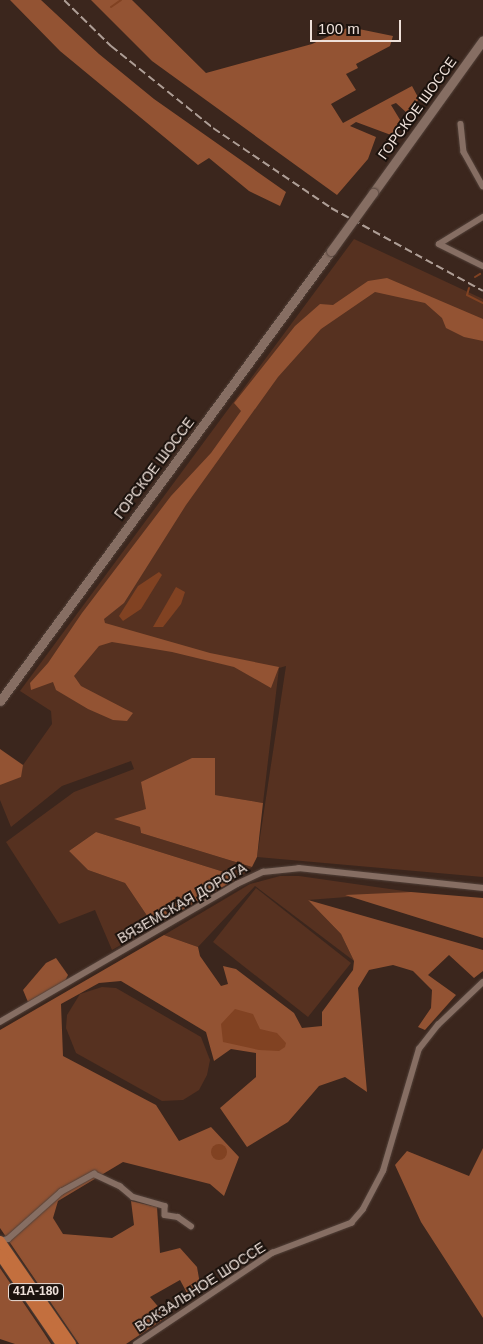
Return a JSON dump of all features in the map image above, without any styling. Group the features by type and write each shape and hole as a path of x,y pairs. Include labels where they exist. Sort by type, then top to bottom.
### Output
{"main road":[{"name":"ГОРСКОЕ ШОССЕ","path":"0,701 331,251 483,40"},
{"name":"41А-180","path":"0,1241 71,1344"},
{"name":"41А-180","path":"0,1255 61,1344"}],"street":[{"path":"461,124 464,152 483,186"},
{"path":"483,217 439,244 483,266"},
{"name":"ВЯЗЕМСКАЯ ДОРОГА","path":"0,1022 237,884 263,872 299,868 483,888"},
{"name":"ВОКЗАЛЬНОЕ ШОССЕ","path":"136,1344 272,1254 350,1223 363,1209 383,1171 419,1049 438,1026 483,982"},
{"path":"0,1241 8,1239 62,1192 94,1174 120,1186 132,1197 165,1206 165,1215 178,1217 191,1226"}],"shaded area":[{"path":"10,0 41,0 99,54 154,99 286,192 280,206 249,191 209,158 198,165 60,51"},
{"path":"91,0 132,0 206,73 312,44 349,27 393,36 390,46 356,64 358,68 346,74 356,90 331,104 343,123 412,86 419,99 407,113 396,103 391,105 402,123 391,135 356,122 350,126 376,137 368,159 337,195 152,61"},
{"path":"354,239 483,299 483,877 257,857 286,666 279,668 263,803 215,795 115,819 140,827 141,833 252,867 240,877 96,832 69,851 88,870 125,883 154,926 112,950 95,910 59,924 6,842 74,792 134,769 131,761 62,786 11,827 0,800 0,785 23,765 52,724 51,711 20,691"},
{"path":"387,278 483,319 483,341 464,337 446,328 442,318 425,303 375,292 321,329 278,377 186,505 124,603 104,619 105,623 210,653 279,667 271,688 234,667 172,652 112,642 99,646 74,676 81,686 133,713 127,721 113,720 88,709 56,690 53,682 31,690 30,683 48,663 82,613 171,496 211,453 241,411 234,403 295,326 320,304 333,305 368,281"},
{"path":"159,572 162,575 141,609 123,621 119,616 138,586"},
{"path":"176,587 185,592 181,604 163,627 153,627"},
{"path":"0,749 23,765 21,777 0,785"},
{"path":"192,758 215,758 215,795 263,803 257,857 252,867 141,833 140,827 114,819 146,809 141,782"},
{"path":"96,832 240,877 154,926 125,883 88,870 69,851"},
{"path":"280,876 299,876 411,892 308,900 341,934 354,961 255,886 198,947 164,935 250,884"},
{"path":"256,888 351,963 308,1017 213,942"},
{"path":"411,892 483,898 483,938 345,895"},
{"path":"308,900 483,950 483,971 474,978 449,955 428,975 456,995 425,1030 418,1027 431,1008 432,990 413,971 393,965 369,970 358,988 367,1092 345,1077 319,1086 288,1122 247,1147 220,1108 256,1077 256,1053 231,1049 214,1061 206,1032 121,981 99,983 61,1004 63,1056 156,1105 179,1141 211,1127 239,1157 224,1196 210,1184 123,1162 58,1201 53,1218 63,1234 112,1238 134,1225 131,1201 157,1207 160,1253 180,1248 197,1267 200,1284 187,1293 180,1280 150,1297 167,1317 126,1344 79,1344 0,1228 0,1030 164,935 198,947 200,956 221,986 228,984 223,966 236,969 294,1013 302,1028 322,1026 322,1012 353,970 354,961 341,934"},
{"path":"56,958 68,975 65,981 28,1002 23,990 46,963"},
{"path":"102,987 116,988 201,1037 210,1060 207,1075 199,1090 183,1100 162,1101 76,1053 66,1028 67,1015 80,994"},
{"path":"235,1009 253,1014 260,1029 277,1033 286,1043 285,1047 279,1051 259,1050 223,1042 221,1024"},
{"path":"219,1144 225,1146 227,1152 225,1158 219,1160 213,1158 211,1152 213,1146"},
{"path":"483,1148 483,1318 421,1222 395,1165 407,1151 469,1176"},
{"path":"0,1268 51,1344 15,1344 0,1339"}],"waterway":[{"path":"111,7 121,0"},
{"path":"475,277 480,274"},
{"path":"469,288 467,295 483,303"}],"railway":[{"path":"64,0 111,46 213,128 331,208 483,291"}]}
